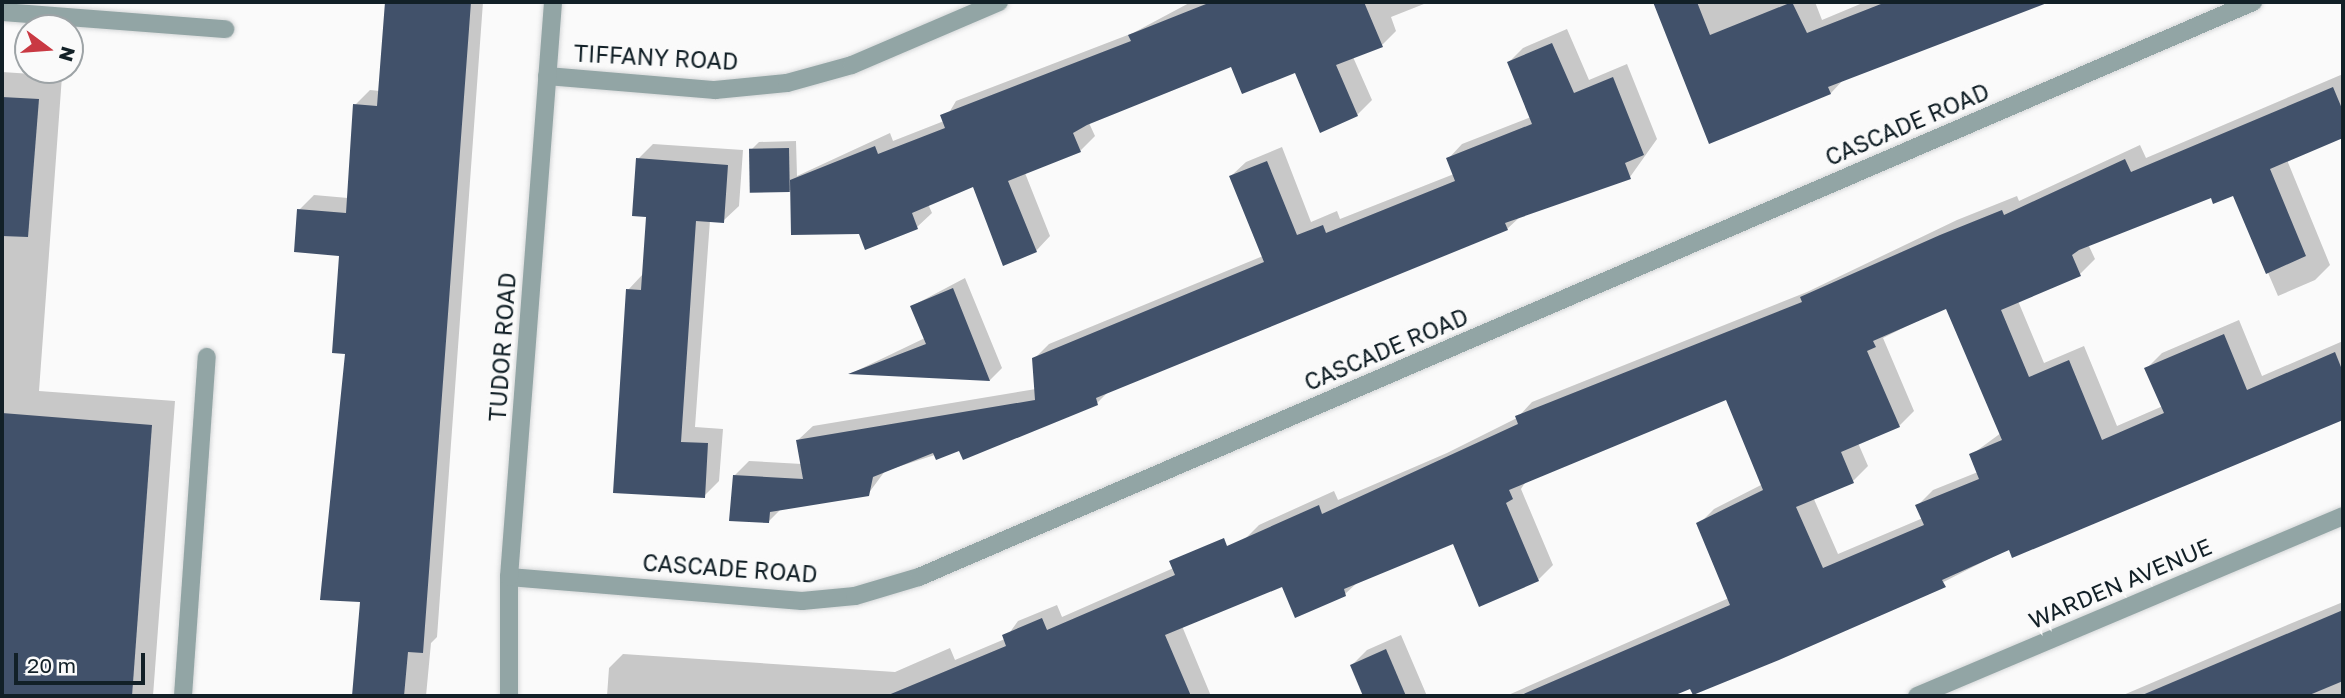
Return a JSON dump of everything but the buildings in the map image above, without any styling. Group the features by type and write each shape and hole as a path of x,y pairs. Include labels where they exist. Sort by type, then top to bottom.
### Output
{"street":[{"name":"TUDOR ROAD","path":"509,696 509,577 553,2"},
{"name":"TIFFANY ROAD","path":"547,76 715,90 787,83 852,65 999,2"},
{"name":"CASCADE ROAD","path":"509,577 802,601 855,596 919,577 2253,2"},
{"path":"2,12 225,29"},
{"path":"183,696 207,357"},
{"name":"WARDEN AVENUE","path":"1917,696 2343,516"}]}
